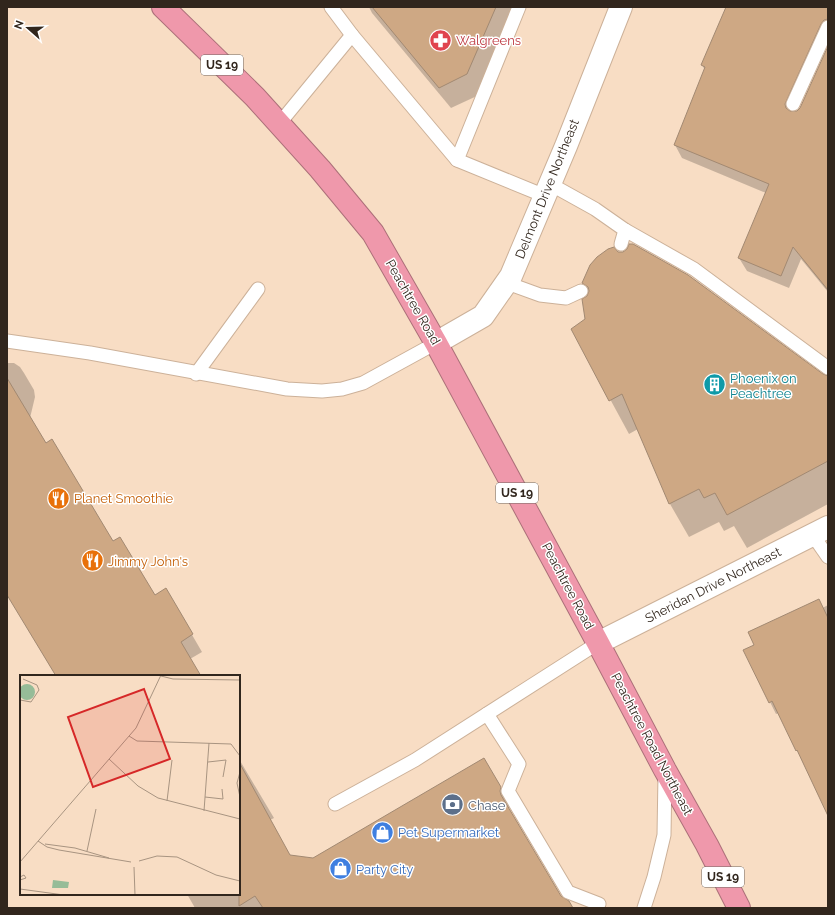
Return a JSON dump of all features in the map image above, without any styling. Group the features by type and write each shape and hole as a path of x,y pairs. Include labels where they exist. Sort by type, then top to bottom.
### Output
{"highway":[{"name":"Peachtree Road","path":"163,7 255,97 320,169 373,233 436,343 598,643"},
{"name":"Peachtree Road Northeast","path":"598,643 665,770 707,845 739,908"}],"street":[{"name":"Delmont Drive Northeast","path":"436,343 483,316 511,276 548,190 621,7"},
{"name":"Sheridan Drive Northeast","path":"598,643 820,531"}],"lane":[{"path":"331,7 352,36 458,160 548,190 595,209 625,230 694,269 828,368"},
{"path":"458,160 519,7"},
{"path":"793,104 828,27"},
{"path":"279,124 352,36"},
{"path":"621,244 625,230"},
{"path":"507,283 540,295 566,298 582,291"},
{"path":"196,374 258,289"},
{"path":"7,341 90,354 287,389 322,391 342,389 363,383 436,343"},
{"path":"820,531 828,557"},
{"path":"335,804 415,760 598,643"},
{"path":"487,714 519,764 508,791 568,892 600,906"},
{"path":"644,908 654,877 664,835 665,770"},
{"path":"591,889 600,906"}],"building":[{"name":"Walgreens","path":"372,7 496,7 467,74 439,88"},
{"path":"726,7 828,7 828,19 824,20 821,24 785,104 786,108 790,111 797,111 800,108 828,46 828,290 793,247 781,276 738,258 769,184 674,145 705,67 701,65"},
{"name":"Phoenix on Peachtree","path":"629,244 633,244 688,275 823,374 828,376 828,461 727,515 715,493 704,498 699,489 669,504 622,394 609,401 571,329 585,319 582,299 587,296 589,291 588,287 582,283 590,265 597,257 608,249 614,247 618,252 623,252 627,249"},
{"path":"7,378 46,443 52,439 113,541 120,537 155,595 166,588 193,634 181,642 200,675 55,675 7,595"},
{"path":"819,599 828,618 828,816 772,701 769,703 743,650 754,645 748,632"},
{"path":"484,758 501,787 501,795 561,896 569,901 573,908 263,908 255,896 239,906 240,764 290,855 313,858"}],"place":[{"name":"Walgreens","path":"440,40"},
{"name":"Phoenix on Peachtree","path":"714,385"},
{"name":"Planet Smoothie","path":"58,498"},
{"name":"Jimmy John's","path":"93,561"},
{"name":"Chase","path":"453,805"},
{"name":"Pet Supermarket","path":"383,832"},
{"name":"Party City","path":"341,869"}]}
